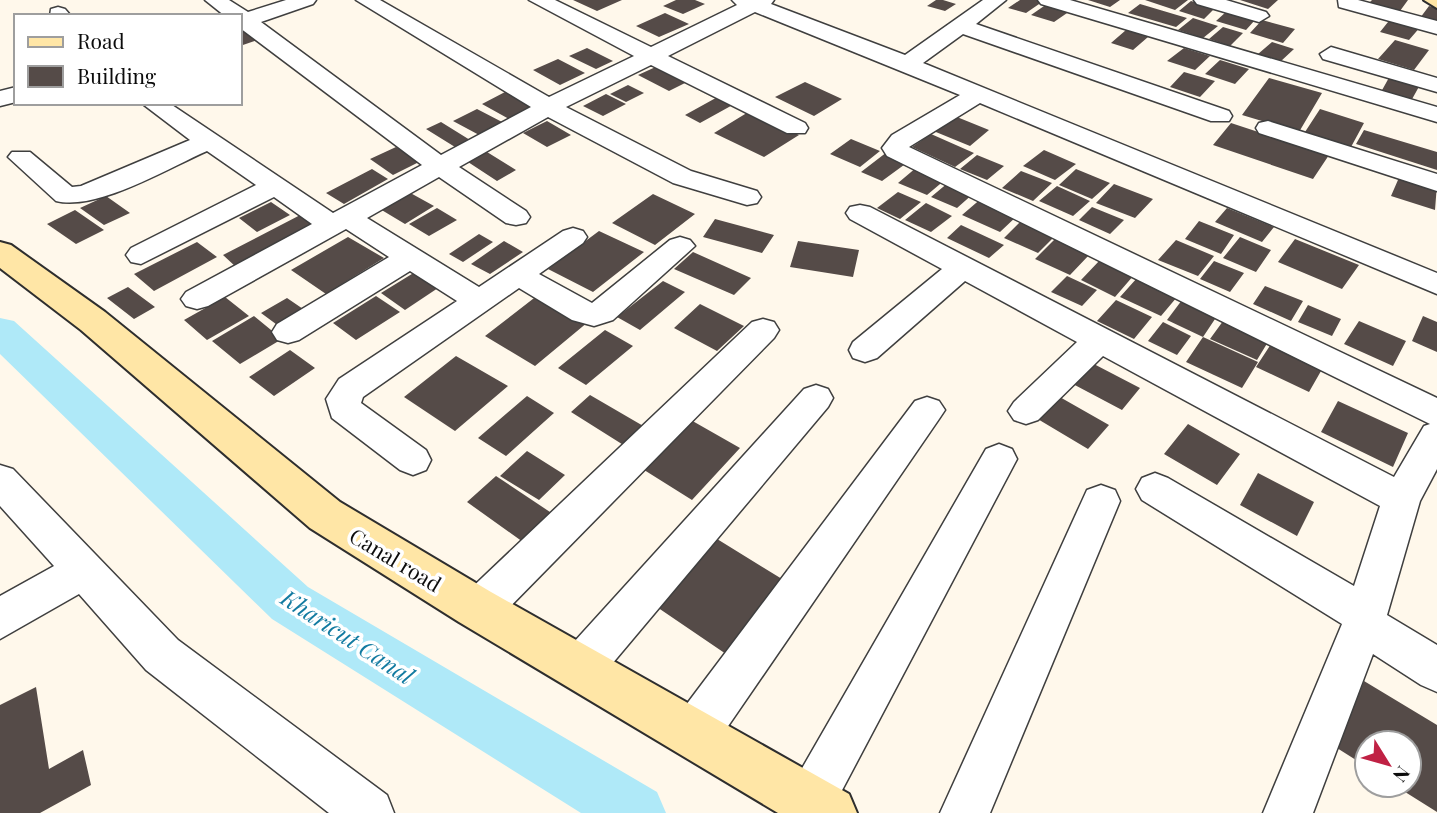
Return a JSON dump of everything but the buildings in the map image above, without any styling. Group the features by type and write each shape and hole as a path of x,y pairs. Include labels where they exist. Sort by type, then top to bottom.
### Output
{"street":[{"path":"215,0 235,14"},
{"path":"242,18 306,0"},
{"path":"366,0 548,107 682,177 747,197"},
{"path":"539,0 796,128"},
{"path":"907,64 996,0"},
{"path":"1048,0 1437,115"},
{"path":"1108,18 1133,0"},
{"path":"1204,0 1259,16"},
{"path":"197,299 548,107 753,2 1437,284"},
{"path":"1346,3 1437,28"},
{"path":"242,19 440,166 516,217"},
{"path":"960,26 1220,116"},
{"path":"1331,54 1437,85"},
{"path":"978,94 901,140 895,148 896,151 1437,413"},
{"path":"156,105 275,186 410,258 478,302"},
{"path":"1268,128 1437,183"},
{"path":"10,146 66,195 73,196 86,194 208,141"},
{"path":"142,255 275,186"},
{"path":"860,213 1401,499"},
{"path":"413,460 344,409 344,399 351,388 573,237"},
{"path":"518,275 583,312 594,315 602,312 680,246"},
{"name":"Canal road","path":"0,252 93,321 325,515 479,609 820,807"},
{"path":"288,332 410,258"},
{"path":"865,350 962,268"},
{"path":"479,609 764,330"},
{"path":"1026,411 1099,340"},
{"path":"580,668 816,398"},
{"path":"694,734 927,410"},
{"path":"1288,813 1364,620 1401,499 1437,436"},
{"path":"820,807 999,458"},
{"path":"0,480 162,655 369,813"},
{"path":"1155,489 1364,620 1437,670"},
{"path":"965,813 1101,501"},
{"path":"0,618 82,570"}],"waterway":[{"name":"Kharicut Canal","path":"0,331 290,603 636,813"}]}
